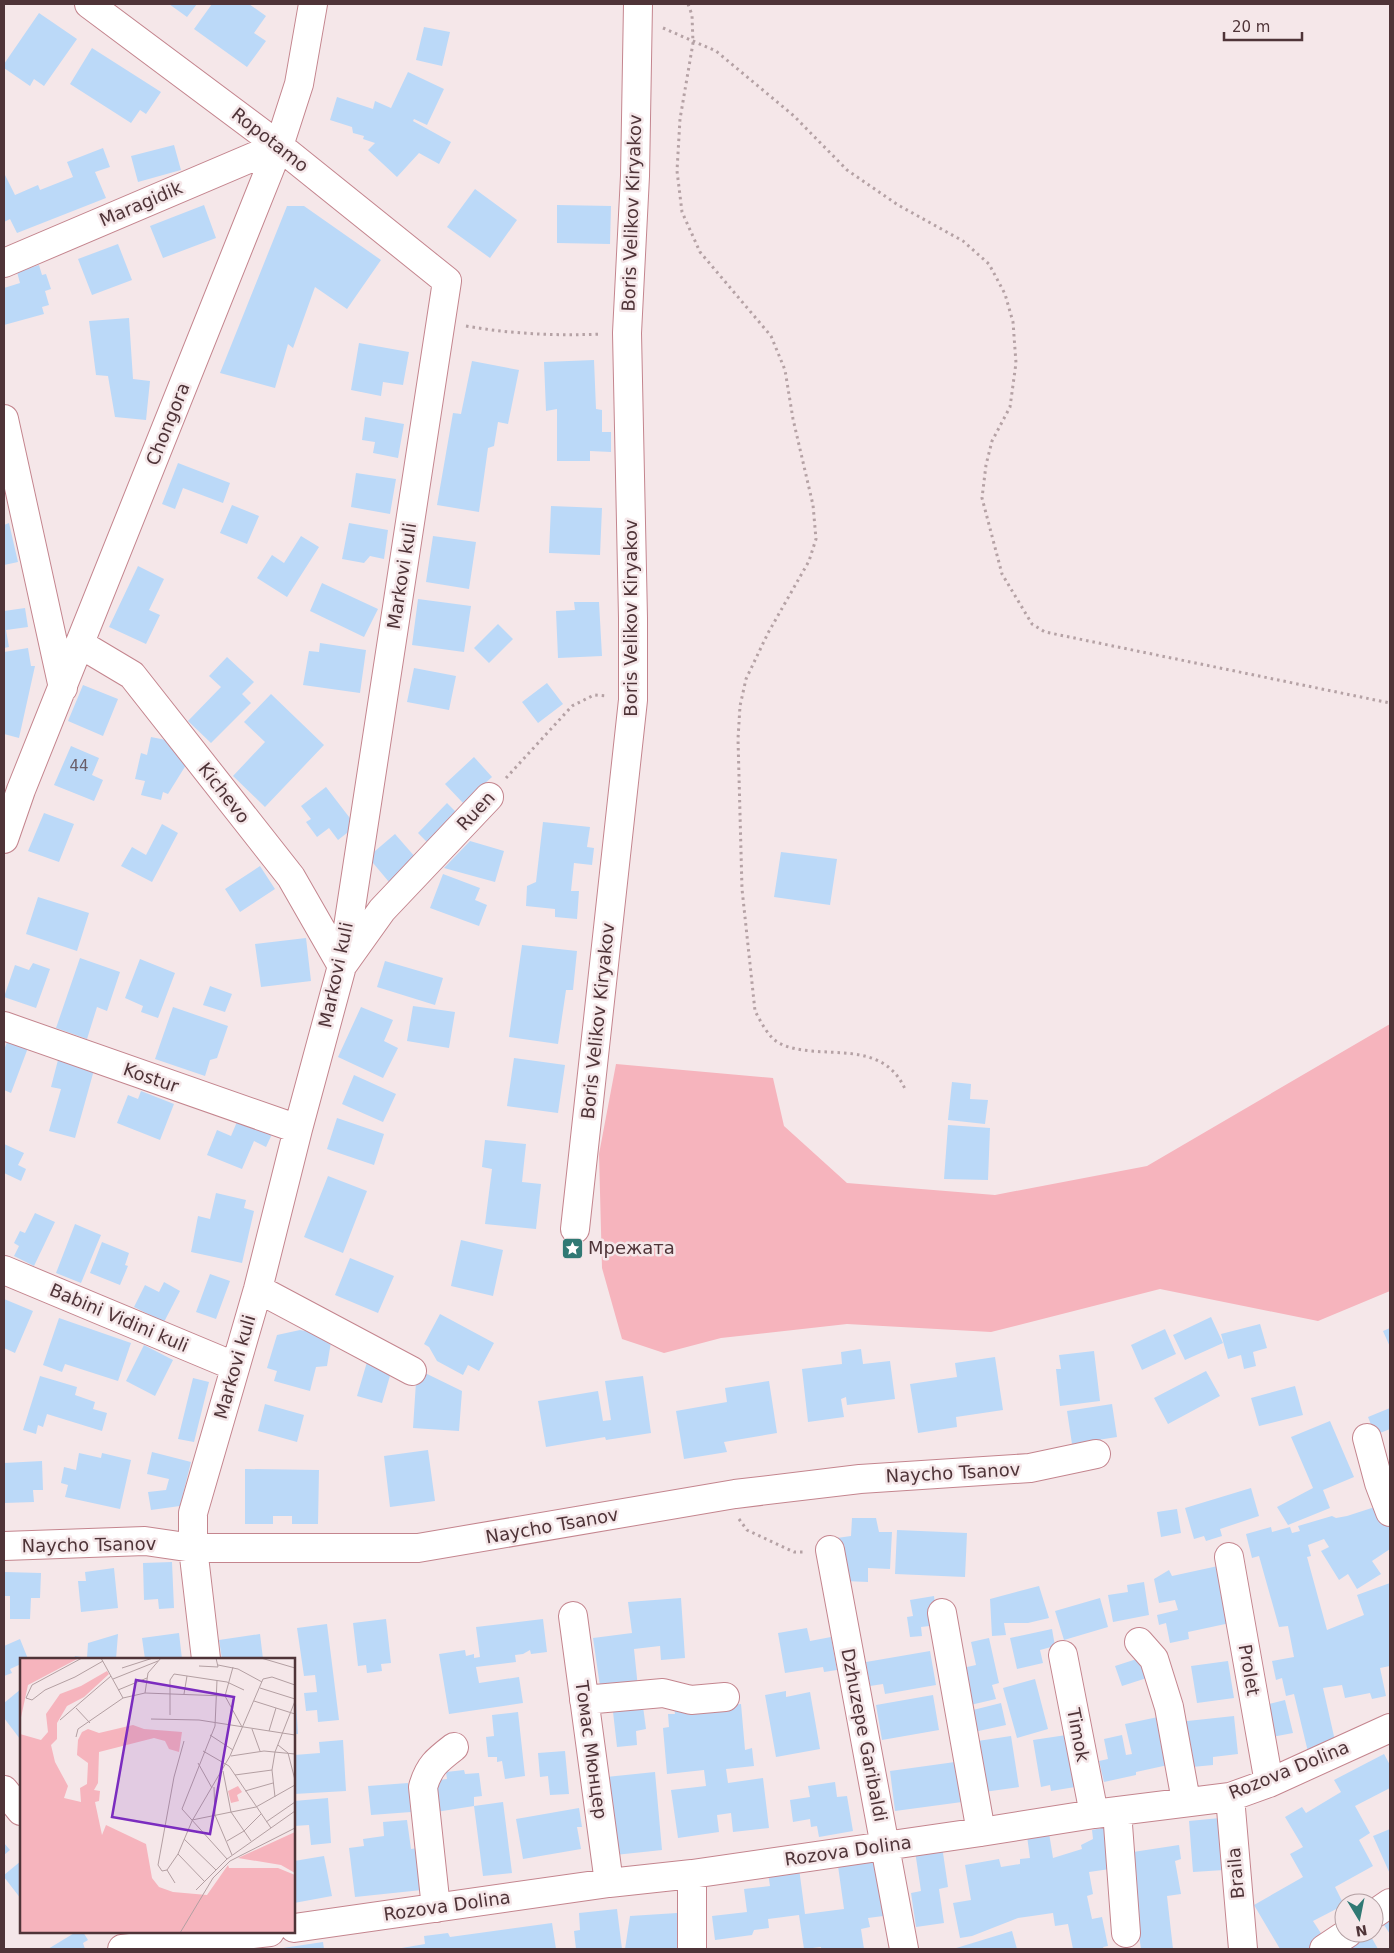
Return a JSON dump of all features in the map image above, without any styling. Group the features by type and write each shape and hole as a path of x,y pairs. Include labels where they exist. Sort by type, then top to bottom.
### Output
{"street":[{"name":"Ropotamo","path":"89,4 279,146 447,281"},
{"name":"Chongora","path":"4,839 21,790 279,146 299,84 313,4"},
{"name":"Boris Velikov Kiryakov","path":"575,1229 633,700 634,618 627,334 635,176 638,13"},
{"name":"Maragidik","path":"4,263 279,146"},
{"name":"Markovi kuli","path":"206,1658 193,1548 194,1513 234,1366 258,1289 298,1129 342,966 447,281"},
{"path":"4,419 63,688"},
{"name":"Kichevo","path":"80,644 132,675 291,877 342,966"},
{"name":"Ruen","path":"342,966 382,910 489,797"},
{"name":"Kostur","path":"4,1026 298,1129"},
{"name":"Babini Vidini kuli","path":"4,1270 234,1366"},
{"path":"258,1289 412,1371"},
{"path":"1367,1438 1379,1483 1390,1512"},
{"name":"Naycho Tsanov","path":"4,1546 145,1541 193,1548 418,1548 722,1497 860,1479 1030,1468 1096,1454"},
{"name":"Dzhuzepe Garibaldi","path":"830,1550 904,1949"},
{"name":"Prolet","path":"1229,1557 1269,1782"},
{"path":"942,1613 981,1832"},
{"name":"Томас Мюнцер","path":"573,1616 609,1883"},
{"path":"1140,1642 1154,1659 1169,1708 1186,1802"},
{"name":"Timok","path":"1063,1655 1106,1813 1126,1933"},
{"path":"584,1700 663,1693 691,1700 725,1698"},
{"name":"Rozova Dolina","path":"295,1928 609,1883 692,1874 1106,1813 1230,1797 1269,1782 1390,1728"},
{"path":"436,1908 424,1787 428,1772 439,1758 454,1747"},
{"path":"4,1790 20,1809"},
{"name":"Braila","path":"1230,1797 1243,1949"},
{"path":"692,1874 692,1949"},
{"path":"116,1933 122,1949 238,1939 265,1933"}],"path":[{"path":"688,4 692,15 692,43 680,119 677,171 682,212 700,252 771,336 785,370 793,418 813,505 816,538 809,561 768,634 746,679 740,706 738,739 742,889 755,1011 763,1026 779,1044 799,1049 848,1052 882,1062 900,1080 905,1089"},
{"path":"638,13 663,29 692,43 716,51 794,116 847,170 898,205 963,241 989,264 1008,303 1016,363 1010,407 992,441 986,465 982,498 1002,574 1032,624 1046,632 1055,634 1390,703"},
{"path":"441,321 507,333 564,336 627,334"},
{"name":"Ruen","path":"489,797 572,706 594,695 633,700"},
{"path":"722,1497 747,1530 794,1552 830,1550"}],"shaded area":[{"path":"1390,1024 1390,1291 1318,1321 1160,1289 991,1332 847,1324 721,1338 664,1353 622,1339 602,1268 599,1154 616,1064 773,1078 784,1126 847,1183 995,1195 1147,1166"}],"building":[{"path":"169,4 197,4 187,17"},
{"path":"212,4 249,4 266,16 254,33 266,41 247,67 194,29"},
{"path":"39,13 77,39 44,86 34,79 30,86 4,68 4,64"},
{"path":"424,27 450,32 442,66 416,60"},
{"path":"92,48 161,92 146,114 140,110 131,123 70,84"},
{"path":"408,72 444,89 427,125 414,119 413,121 451,142 439,164 419,153 397,177 368,150 375,143 363,139 364,136 353,133 352,127 330,120 337,97 373,109 375,101 391,108"},
{"path":"174,145 181,170 138,182 131,156"},
{"path":"103,148 110,167 95,172 106,198 17,233 10,219 4,222 4,173 15,195 38,185 40,190 73,177 67,162"},
{"path":"475,189 517,220 490,258 447,227"},
{"path":"204,205 216,238 163,258 150,226"},
{"path":"557,205 611,206 610,244 557,243"},
{"path":"287,206 304,206 381,260 347,309 315,287 293,348 288,344 275,388 220,373"},
{"path":"118,244 132,280 92,295 78,259"},
{"path":"39,265 42,275 46,274 51,289 45,291 49,305 42,307 44,314 4,325 4,288 20,283 17,272"},
{"path":"129,318 133,379 150,381 146,420 115,417 108,376 96,375 89,321"},
{"path":"359,343 409,352 403,385 383,382 381,396 351,390"},
{"path":"594,360 596,409 602,410 602,432 611,432 611,452 590,451 590,461 557,461 557,409 546,411 544,362"},
{"path":"472,361 519,370 508,424 498,422 494,446 488,448 479,512 437,505 453,413 461,414"},
{"path":"365,417 404,424 398,458 373,453 375,442 362,440"},
{"path":"178,463 230,483 223,503 183,488 175,509 162,504"},
{"path":"356,473 396,479 390,514 351,507"},
{"path":"232,505 259,516 247,544 220,533"},
{"path":"551,506 602,508 600,555 549,553"},
{"path":"9,523 18,562 4,565 4,525"},
{"path":"349,523 388,530 384,559 370,556 364,563 342,559"},
{"path":"301,536 319,547 287,597 257,578 272,555 284,563"},
{"path":"433,536 476,542 469,589 426,582"},
{"path":"138,566 164,579 149,610 160,615 146,644 109,627"},
{"path":"322,583 378,609 364,637 310,611"},
{"path":"418,599 471,606 464,652 412,645"},
{"path":"574,602 599,602 602,656 558,658 556,611 575,610"},
{"path":"25,608 28,627 6,630 9,647 4,648 4,611"},
{"path":"498,624 513,639 489,663 474,648"},
{"path":"320,643 366,650 360,693 303,685 309,651 319,652"},
{"path":"28,648 31,666 35,666 19,738 4,734 4,652"},
{"path":"227,657 254,682 242,694 251,703 211,743 188,721 221,687 209,676"},
{"path":"414,668 456,676 449,710 407,702"},
{"path":"547,683 563,704 538,723 522,702"},
{"path":"83,685 118,699 103,736 68,721"},
{"path":"271,694 324,745 265,807 233,776 265,742 244,722"},
{"path":"151,737 171,741 186,765 168,794 163,792 161,800 141,795 145,781 135,779 141,753 147,755"},
{"path":"71,746 99,758 92,775 103,780 94,801 54,785"},
{"path":"474,757 492,777 463,803 445,784"},
{"path":"326,787 356,826 338,840 329,828 317,837 306,822 311,819 301,806"},
{"path":"447,803 459,815 430,845 418,833"},
{"path":"44,813 74,824 59,862 28,851"},
{"path":"543,822 590,827 587,847 594,848 592,865 574,863 571,891 579,891 577,919 555,917 555,909 526,906 527,886 536,882"},
{"path":"162,824 178,833 152,882 121,866 132,847 146,855"},
{"path":"395,834 416,858 389,882 368,857"},
{"path":"470,841 504,851 495,882 444,868"},
{"path":"781,852 837,859 830,905 774,897"},
{"path":"260,866 275,889 240,912 225,889"},
{"path":"443,874 480,888 475,900 487,905 479,926 430,908"},
{"path":"38,897 89,913 77,951 26,934"},
{"path":"306,938 311,981 261,987 255,944"},
{"path":"522,945 577,951 573,990 566,990 558,1044 509,1037"},
{"path":"80,958 120,972 107,1011 97,1007 87,1039 56,1028"},
{"path":"140,959 175,973 158,1018 141,1012 143,1006 125,998"},
{"path":"385,961 443,978 435,1005 377,987"},
{"path":"33,963 50,969 36,1008 4,997 15,965 29,970"},
{"path":"210,986 232,994 225,1012 203,1005"},
{"path":"413,1006 455,1012 449,1048 407,1041"},
{"path":"173,1007 228,1026 217,1058 210,1060 205,1076 155,1059"},
{"path":"361,1007 393,1020 384,1041 398,1048 383,1078 338,1057"},
{"path":"9,1037 29,1045 11,1093 4,1090 4,1050"},
{"path":"514,1058 565,1065 558,1113 507,1106"},
{"path":"58,1060 94,1070 75,1138 49,1131 61,1089 51,1087"},
{"path":"354,1075 396,1094 383,1122 342,1104"},
{"path":"952,1082 971,1084 970,1099 988,1100 985,1124 948,1120"},
{"path":"141,1091 174,1104 160,1140 117,1123 128,1095 138,1099"},
{"path":"239,1117 273,1132 266,1147 254,1141 242,1169 207,1155 217,1130 231,1136"},
{"path":"337,1118 384,1134 374,1165 327,1149"},
{"path":"948,1125 990,1128 988,1180 944,1179"},
{"path":"485,1140 526,1144 522,1182 541,1184 536,1229 485,1224 492,1169 482,1167"},
{"path":"4,1144 24,1153 18,1165 26,1169 21,1181 4,1173"},
{"path":"328,1176 367,1191 343,1253 304,1237"},
{"path":"216,1193 246,1200 244,1208 254,1211 242,1263 191,1252 198,1216 210,1219"},
{"path":"35,1213 55,1222 34,1266 14,1256 19,1246 14,1243 20,1231 25,1233"},
{"path":"75,1224 101,1235 81,1283 56,1273"},
{"path":"461,1240 503,1250 493,1296 451,1286"},
{"path":"102,1242 129,1253 125,1265 128,1266 120,1285 90,1273"},
{"path":"350,1258 394,1276 378,1313 335,1295"},
{"path":"210,1274 230,1281 216,1319 196,1312"},
{"path":"164,1282 180,1291 164,1322 134,1307 145,1285 159,1292"},
{"path":"4,1299 33,1311 15,1353 4,1348"},
{"path":"440,1314 494,1343 479,1371 468,1365 463,1375 437,1361 429,1347 424,1344"},
{"path":"1211,1317 1223,1343 1185,1360 1173,1335"},
{"path":"59,1318 131,1343 118,1381 65,1364 62,1372 43,1365"},
{"path":"1260,1324 1267,1348 1253,1352 1256,1366 1244,1369 1241,1355 1228,1359 1221,1334"},
{"path":"1390,1328 1390,1347 1383,1331"},
{"path":"1165,1329 1176,1354 1142,1370 1131,1345"},
{"path":"300,1330 332,1336 327,1366 316,1367 310,1391 274,1381 277,1371 267,1368 277,1335"},
{"path":"144,1345 173,1360 155,1396 126,1381"},
{"path":"861,1349 863,1364 890,1361 895,1399 847,1405 846,1397 841,1399 844,1417 808,1422 802,1369 842,1364 841,1352"},
{"path":"1094,1351 1100,1401 1060,1406 1056,1369 1061,1369 1059,1355"},
{"path":"995,1357 1003,1410 956,1417 957,1427 918,1433 910,1384 957,1377 955,1363"},
{"path":"367,1362 392,1369 382,1403 357,1396"},
{"path":"1206,1371 1220,1396 1168,1424 1154,1398"},
{"path":"423,1372 462,1391 459,1431 413,1428 416,1382"},
{"path":"40,1376 77,1387 75,1395 95,1402 93,1409 107,1413 102,1431 47,1414 43,1427 38,1425 36,1434 23,1430"},
{"path":"643,1376 651,1433 606,1440 605,1437 546,1447 538,1401 598,1391 603,1421 611,1420 605,1381"},
{"path":"193,1378 209,1382 194,1442 178,1439"},
{"path":"769,1381 777,1433 724,1442 727,1452 684,1459 676,1411 727,1402 725,1388"},
{"path":"1295,1386 1303,1415 1259,1426 1251,1398"},
{"path":"265,1404 304,1415 297,1442 258,1431"},
{"path":"1112,1404 1117,1437 1072,1444 1067,1411"},
{"path":"1390,1408 1390,1429 1375,1435 1368,1417"},
{"path":"1330,1421 1354,1477 1323,1490 1330,1508 1288,1525 1277,1507 1313,1488 1291,1437"},
{"path":"428,1450 435,1501 390,1507 384,1456"},
{"path":"152,1452 191,1462 180,1506 151,1510 148,1492 166,1490 169,1479 147,1474"},
{"path":"79,1453 101,1458 102,1453 131,1460 120,1509 65,1497 68,1485 61,1483 64,1467 76,1470"},
{"path":"42,1461 43,1490 33,1490 34,1502 4,1503 4,1463"},
{"path":"245,1469 319,1470 318,1524 292,1524 292,1516 273,1516 273,1524 245,1524"},
{"path":"1251,1488 1259,1516 1220,1529 1222,1536 1206,1541 1204,1536 1194,1539 1185,1508"},
{"path":"1381,1505 1390,1522 1390,1549 1372,1561 1381,1574 1357,1589 1348,1574 1339,1580 1321,1551 1329,1547 1324,1539 1308,1545 1311,1556 1307,1557 1327,1630 1364,1615 1357,1595 1390,1583 1390,1666 1380,1668 1386,1696 1372,1699 1370,1693 1345,1698 1342,1685 1323,1688 1336,1745 1308,1752 1294,1694 1286,1696 1282,1678 1276,1680 1272,1661 1294,1657 1288,1626 1279,1627 1259,1556 1252,1558 1246,1534 1271,1527 1272,1532 1290,1527 1292,1533 1300,1531 1298,1526 1332,1516 1336,1518 1347,1516"},
{"path":"1177,1509 1181,1533 1161,1537 1157,1512"},
{"path":"852,1518 876,1518 879,1532 892,1532 890,1569 868,1568 868,1582 845,1581 837,1538 851,1536"},
{"path":"897,1530 967,1533 965,1577 895,1574"},
{"path":"172,1562 174,1608 159,1609 158,1599 144,1600 143,1563"},
{"path":"1218,1566 1230,1623 1188,1632 1189,1639 1170,1643 1166,1623 1159,1625 1157,1615 1178,1610 1175,1600 1159,1603 1154,1579 1169,1570 1172,1576"},
{"path":"114,1568 118,1608 81,1612 78,1581 86,1581 85,1572"},
{"path":"4,1572 41,1573 40,1598 31,1598 30,1619 10,1619 10,1596 4,1596"},
{"path":"1144,1582 1149,1615 1113,1622 1108,1595 1128,1592 1127,1585"},
{"path":"1039,1586 1049,1618 1028,1623 1004,1623 1006,1635 992,1636 990,1599"},
{"path":"934,1596 938,1625 921,1627 922,1636 910,1637 907,1617 913,1616 910,1600"},
{"path":"681,1598 685,1658 661,1660 660,1646 634,1649 638,1688 601,1693 593,1638 632,1633 628,1602"},
{"path":"1100,1598 1108,1627 1064,1640 1055,1611"},
{"path":"386,1619 391,1663 381,1664 382,1671 367,1673 366,1665 358,1666 353,1623"},
{"path":"543,1619 547,1652 531,1654 530,1650 523,1654 515,1655 516,1662 476,1667 479,1683 519,1677 523,1703 449,1714 439,1654 465,1650 466,1656 474,1654 474,1658 480,1657 476,1627"},
{"path":"327,1624 339,1720 318,1722 317,1710 306,1711 304,1693 317,1692 315,1675 304,1676 297,1628"},
{"path":"807,1628 810,1641 831,1637 837,1670 824,1672 823,1667 785,1673 778,1633"},
{"path":"1052,1629 1055,1646 1040,1650 1043,1663 1017,1669 1010,1638"},
{"path":"179,1633 182,1658 145,1658 142,1638"},
{"path":"118,1634 116,1658 87,1658 88,1643"},
{"path":"260,1634 263,1658 222,1658 219,1640"},
{"path":"989,1638 999,1683 992,1685 996,1699 966,1706 958,1669 976,1665 971,1642"},
{"path":"20,1639 28,1658 20,1658 20,1664 10,1669 12,1673 4,1676 4,1646"},
{"path":"930,1651 936,1685 885,1694 883,1684 870,1686 866,1662"},
{"path":"1146,1656 1153,1676 1122,1686 1115,1666"},
{"path":"1228,1661 1234,1698 1197,1703 1191,1666"},
{"path":"1035,1679 1048,1729 1017,1738 1003,1688"},
{"path":"20,1690 20,1739 4,1718 4,1703"},
{"path":"786,1691 786,1697 810,1692 820,1749 776,1757 765,1695"},
{"path":"933,1695 939,1730 882,1740 876,1705"},
{"path":"642,1699 646,1729 636,1731 637,1745 617,1747 612,1703"},
{"path":"1285,1700 1293,1733 1272,1737 1265,1705"},
{"path":"295,1703 296,1703 298,1734 295,1734"},
{"path":"1001,1703 1006,1725 974,1732 969,1711"},
{"path":"741,1704 745,1750 752,1748 754,1766 726,1769 728,1783 763,1778 769,1828 733,1832 731,1813 717,1815 719,1832 678,1838 671,1790 706,1786 704,1770 667,1774 663,1728 669,1727 668,1714 675,1714 674,1706 697,1709"},
{"path":"518,1712 525,1776 505,1779 502,1761 497,1762 497,1757 488,1757 486,1737 494,1736 492,1715"},
{"path":"1234,1716 1238,1754 1213,1757 1213,1765 1192,1767 1178,1722"},
{"path":"1158,1717 1168,1765 1104,1782 1099,1761 1108,1759 1104,1739 1122,1735 1126,1755 1132,1754 1125,1724"},
{"path":"1073,1734 1081,1786 1051,1791 1050,1785 1041,1787 1033,1740"},
{"path":"1011,1736 1019,1787 984,1792 971,1742"},
{"path":"343,1740 346,1791 295,1794 295,1755 320,1753 319,1742"},
{"path":"565,1751 569,1794 550,1795 548,1776 540,1777 538,1753"},
{"path":"1384,1754 1390,1765 1390,1788 1355,1806 1370,1833 1359,1840 1373,1866 1335,1887 1338,1893 1334,1893 1334,1910 1313,1921 1326,1941 1311,1949 1280,1949 1254,1905 1303,1877 1290,1854 1303,1847 1285,1817 1302,1807 1306,1813 1341,1792 1334,1780"},
{"path":"955,1762 962,1802 895,1811 890,1771"},
{"path":"464,1770 465,1774 479,1773 482,1796 474,1797 474,1806 436,1812 432,1781 447,1779 446,1772"},
{"path":"655,1772 662,1850 615,1855 606,1777"},
{"path":"835,1782 837,1797 847,1796 853,1831 819,1837 817,1826 811,1827 810,1819 793,1822 790,1800 810,1797 808,1786"},
{"path":"408,1783 411,1812 371,1815 368,1786"},
{"path":"328,1798 331,1843 311,1845 309,1825 295,1826 295,1801"},
{"path":"503,1802 512,1873 483,1876 474,1806"},
{"path":"579,1808 582,1827 577,1827 581,1849 523,1859 516,1819"},
{"path":"1220,1818 1224,1870 1193,1872 1189,1821"},
{"path":"407,1820 411,1849 418,1848 422,1890 355,1897 349,1848 364,1846 363,1839 384,1836 383,1822"},
{"path":"1112,1826 1117,1868 1089,1872 1093,1894 1087,1896 1092,1919 1102,1917 1108,1946 1103,1947 1104,1949 1073,1949 1068,1924 1055,1926 1053,1913 1018,1918 972,1936 960,1938 953,1903 971,1900 965,1865 999,1859 1001,1867 1020,1864 1020,1859 1030,1858 1027,1836 1049,1833 1053,1858 1082,1849 1081,1845 1093,1839 1092,1830"},
{"path":"1390,1829 1390,1874 1373,1836"},
{"path":"4,1843 10,1850 4,1855"},
{"path":"1179,1845 1181,1859 1175,1861 1181,1894 1167,1896 1173,1949 1141,1949 1131,1880 1137,1879 1133,1852"},
{"path":"942,1846 948,1887 939,1889 944,1923 916,1927 911,1893 921,1891 915,1851"},
{"path":"324,1856 332,1896 295,1903 295,1861"},
{"path":"884,1860 891,1915 868,1918 870,1927 861,1929 864,1949 821,1949 821,1947 804,1949 799,1915 768,1919 769,1928 754,1930 752,1935 715,1940 712,1916 747,1912 744,1889 770,1886 768,1873 799,1868 805,1914 844,1909 838,1866"},
{"path":"20,1862 20,1898 4,1877"},
{"path":"617,1909 622,1949 576,1949 574,1931 580,1930 579,1913"},
{"path":"677,1913 677,1949 625,1949 630,1916"},
{"path":"1390,1921 1390,1934 1384,1925"},
{"path":"552,1923 556,1949 396,1949 425,1944 424,1936 448,1933 450,1937"},
{"path":"1012,1931 1017,1949 953,1949"},
{"path":"74,1933 84,1933 88,1940 83,1943 85,1949 48,1949"},
{"path":"323,1942 324,1949 283,1949 283,1948"},
{"path":"1348,1943 1375,1943 1378,1949 1337,1949"}],"place":[{"name":"Мрежата","path":"572,1248"}]}
